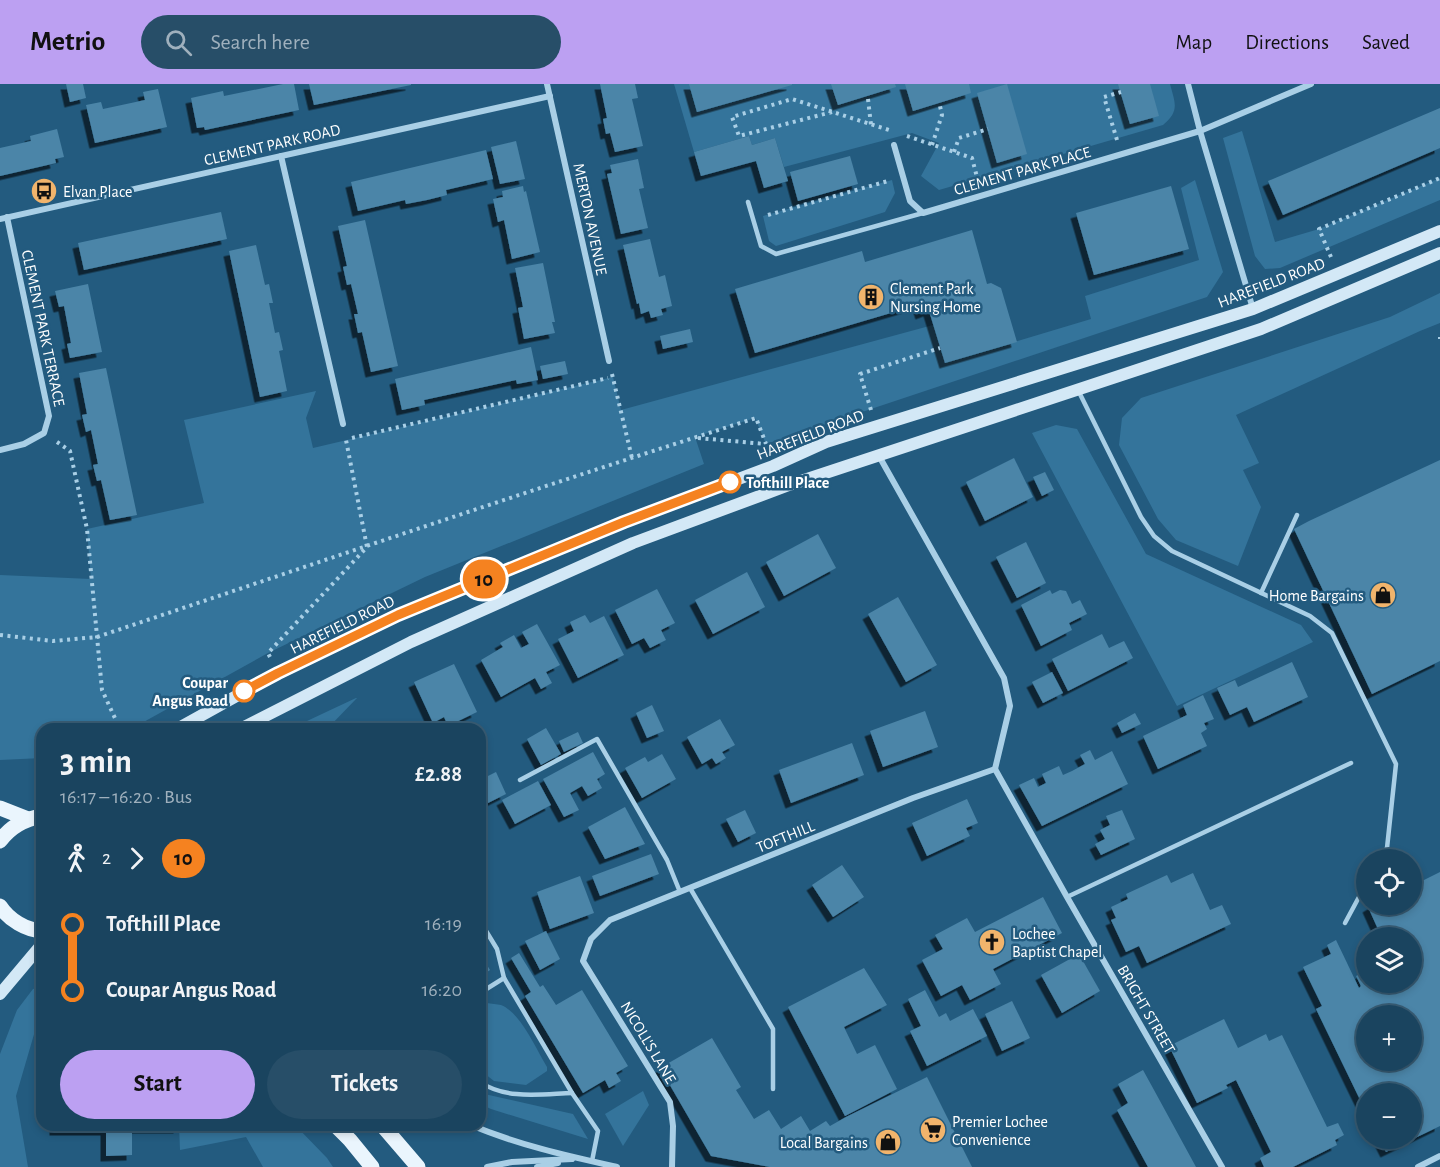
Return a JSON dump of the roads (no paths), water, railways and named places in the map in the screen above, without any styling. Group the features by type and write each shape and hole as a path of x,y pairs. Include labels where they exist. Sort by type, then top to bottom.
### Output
{"main road":[{"path":"0,808 35,818"},
{"path":"0,841 14,827 35,818"},
{"path":"0,906 16,922 36,930"},
{"path":"340,1131 372,1167"},
{"path":"387,1131 418,1167"}],"street":[{"name":"MERTON AVENUE","path":"548,84 609,361"},
{"path":"1188,84 1253,309"},
{"name":"CLEMENT PARK PLACE","path":"923,213 1200,131 1311,84"},
{"name":"CLEMENT PARK ROAD","path":"3,218 550,96"},
{"path":"894,146 910,201 923,213"},
{"path":"281,156 343,424"},
{"name":"CLEMENT PARK TERRACE","path":"0,450 24,444 44,433 49,416 3,218"},
{"name":"HAREFIELD ROAD","path":"187,723 278,673 398,615 624,522 773,466 826,442 1253,309 1440,231"},
{"path":"252,723 411,642 633,543 789,485 1261,329 1440,253"},
{"path":"878,455 1004,678 1010,706 995,770"},
{"name":"TOFTHILL","path":"591,939 610,920 913,798 995,770"},
{"name":"BRIGHT STREET","path":"995,770 1222,1167"},
{"name":"NICOLL'S LANE","path":"591,939 583,961 670,1102 673,1126 672,1167"},
{"path":"0,994 36,951"},
{"path":"486,1130 525,1144 617,1167"},
{"path":"1418,1167 1440,1156"},
{"path":"487,1167 512,1162 579,1159"},
{"path":"537,1167 579,1159"}],"lane":[{"path":"748,202 761,246 776,254 923,213"},
{"path":"1078,390 1141,517 1155,536 1172,551 1310,616 1332,633 1396,764 1386,849"},
{"path":"1261,592 1297,514"},
{"path":"520,780 597,739 667,860 680,892"},
{"path":"1067,897 1351,763"},
{"path":"690,888 773,1029 773,1089"},
{"path":"1345,923 1356,903"},
{"path":"486,931 497,949 504,978 597,1131 592,1161"},
{"path":"486,989 504,978"},
{"path":"486,1086 490,1089 526,1095 572,1093"}],"place":[{"name":"Elvan Place","path":"44,191"},
{"name":"Clement Park Nursing Home","path":"871,297"},
{"name":"Tofthill Place","path":"730,482"},
{"name":"Home Bargains","path":"1383,595"},
{"name":"Coupar Angus Road","path":"244,691"},
{"name":"Lochee Baptist Chapel","path":"992,942"},
{"name":"Premier Lochee Convenience","path":"933,1130"},
{"name":"Local Bargains","path":"888,1142"}]}
